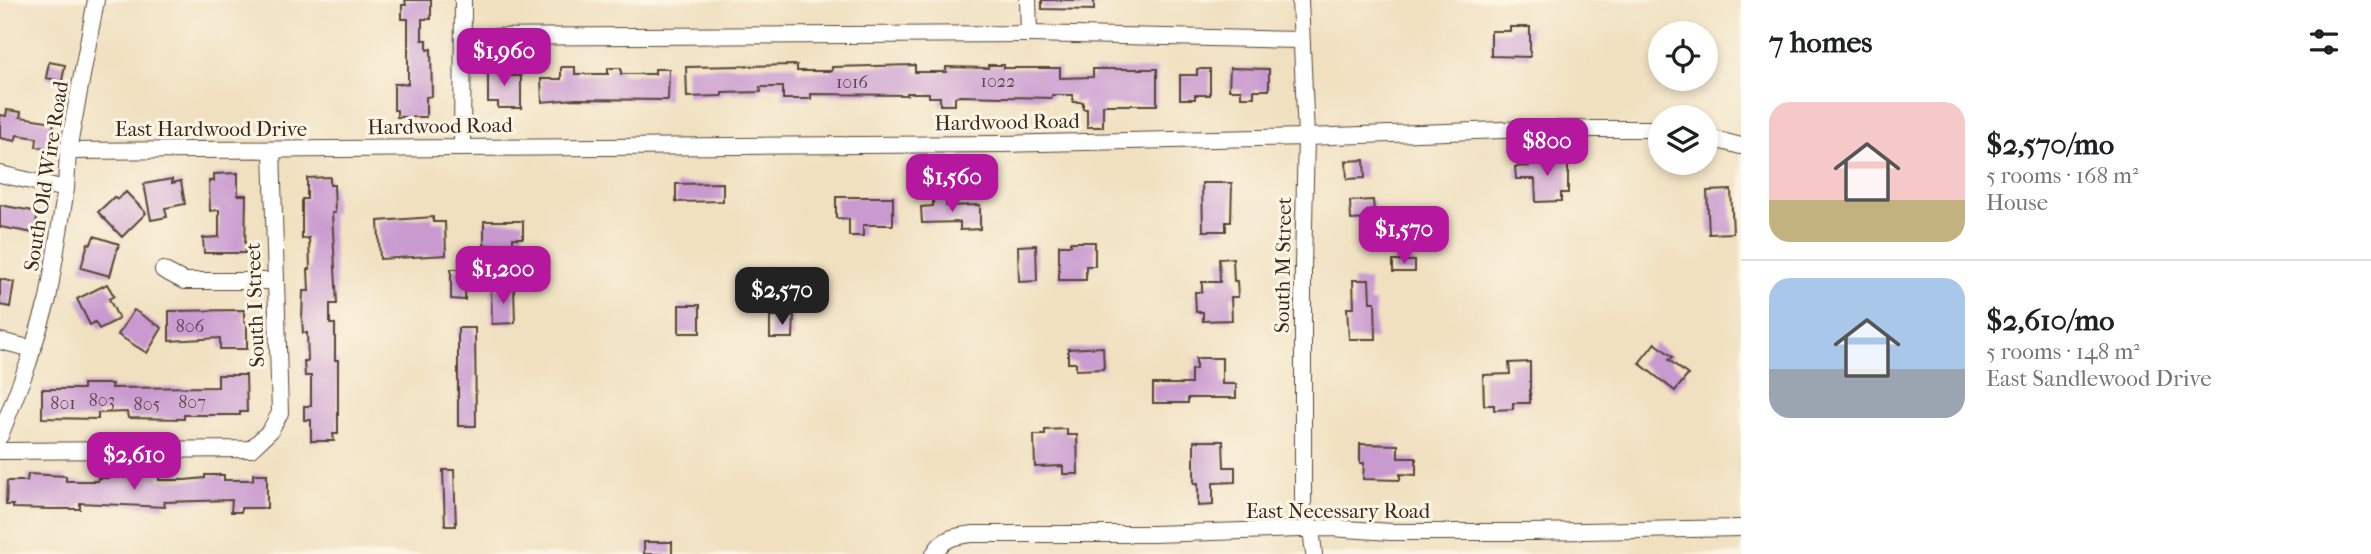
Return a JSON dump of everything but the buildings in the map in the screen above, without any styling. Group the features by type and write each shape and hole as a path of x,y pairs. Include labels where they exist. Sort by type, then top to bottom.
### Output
{"street":[{"name":"South Old Wire Road","path":"0,436 33,349 48,299 66,189 68,151 96,0"},
{"path":"462,146 463,0"},
{"path":"1028,0 1029,34"},
{"name":"South M Street","path":"1300,0 1306,137 1302,475 1303,509 1311,529 1314,554"},
{"path":"464,37 1029,34 1300,40"},
{"name":"Hardwood Road","path":"353,149 462,146 987,144 1306,137 1531,128 1648,129"},
{"path":"1718,140 1741,146"},
{"name":"East Hardwood Drive","path":"68,151 353,149"},
{"name":"South I Street","path":"0,451 251,449 270,431 280,413 272,150"},
{"path":"0,174 66,189"},
{"path":"163,270 184,281 274,281"},
{"path":"0,341 33,349"},
{"name":"East Necessary Road","path":"936,550 953,537 974,534 1153,534 1311,529 1532,532 1741,528"}]}
